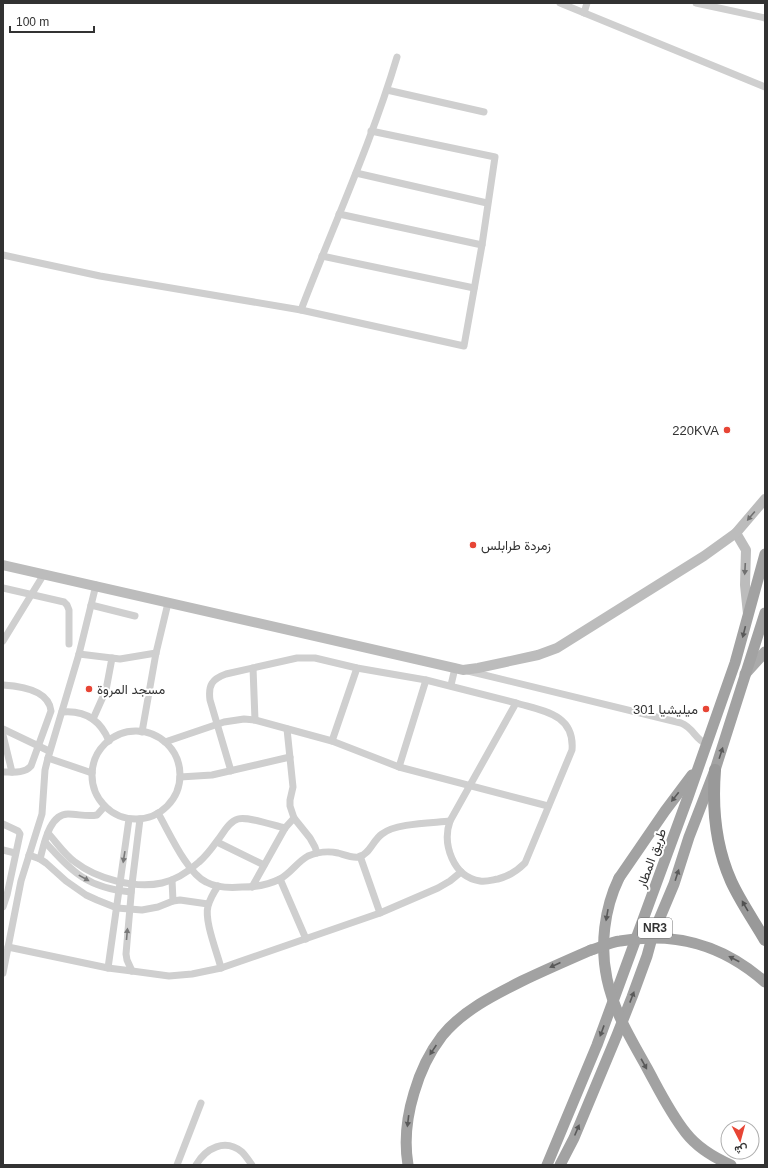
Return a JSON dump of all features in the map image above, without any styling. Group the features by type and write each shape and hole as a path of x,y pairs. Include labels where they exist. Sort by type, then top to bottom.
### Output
{"highway":[{"name":"طريق المطار","path":"547,1165 597,1045 707,744 735,663 765,554"},
{"name":"NR3","path":"560,1165 574,1138 617,1035 647,956 653,934 674,884 689,838 715,770 765,613"},
{"path":"699,766 664,811 619,878 612,892 608,906 604,940 607,978 612,1000 620,1019 665,1102 687,1134 703,1148 731,1165"},
{"path":"715,770 714,802 719,846 731,881 765,940"},
{"path":"408,1165 406,1146 409,1110 427,1059 443,1035 456,1021 502,991 551,967 591,950 619,941 640,938 667,938 698,944 720,952 738,961 765,982"}],"main road":[{"path":"3,565 459,669 478,668 538,655 557,648 704,556 736,533 765,499"},
{"path":"736,533 746,550 745,585 748,615"},
{"path":"745,674 765,652"}],"street":[{"path":"560,3 765,87"},
{"path":"584,13 587,3"},
{"path":"696,3 765,18"},
{"path":"301,310 356,173 387,90 396,57"},
{"path":"387,90 484,112"},
{"path":"3,255 100,276 301,310 464,346 482,245 495,157 371,131"},
{"path":"356,173 488,203"},
{"path":"339,214 482,245"},
{"path":"322,256 474,288"},
{"path":"3,641 44,574"},
{"path":"3,973 18,894 42,814 45,770 48,754 79,654 96,585"},
{"path":"3,588 61,601 67,604 69,610 69,644"},
{"path":"142,732 156,653 168,603"},
{"path":"91,605 135,616"},
{"path":"79,654 112,658 128,658 156,653"},
{"path":"93,719 106,690 112,658"},
{"path":"231,771 210,700 209,691 212,683 218,677 226,674 297,658 315,658 357,668 451,685 516,703 555,715 568,726 573,742 572,750 528,855 519,869 505,877 485,881 470,878 461,872 451,857 447,833 450,821 471,786 516,703"},
{"path":"253,668 255,720"},
{"path":"332,741 357,668"},
{"path":"451,685 459,669 681,723 690,728 698,739 707,744"},
{"path":"399,768 426,680"},
{"path":"3,685 19,686 27,689 43,697 49,703 50,707 50,716 29,769 23,771 3,772"},
{"path":"62,712 78,713 93,719 103,728 109,741"},
{"path":"165,742 217,724 234,720 255,720 332,741 399,768 548,806"},
{"path":"3,729 39,746 48,754 92,773"},
{"path":"287,729 293,787 290,806 294,818 310,838 317,853"},
{"path":"142,732 165,742 176,758 180,777 173,797 165,808 152,816 140,819 129,819 116,814 105,806 96,794 92,780 93,764 102,747 116,736 124,733 142,732"},
{"path":"3,735 12,772"},
{"path":"180,777 201,776 231,771 290,757"},
{"path":"40,859 48,833 57,818 66,814 95,816 99,814 105,806"},
{"path":"158,813 191,870 200,879 207,883 230,887 252,887 280,879 308,856 317,853 328,852 353,857 360,856 366,853 383,833 400,826 450,821"},
{"path":"252,887 285,828 294,818"},
{"path":"108,968 129,819"},
{"path":"132,971 126,954 129,910 140,819"},
{"path":"48,833 75,863 94,874 120,882 132,884 153,884 172,880 191,870 217,842 228,826 238,819 250,819 285,828"},
{"path":"3,824 20,832 8,891 3,907"},
{"path":"45,842 64,864 85,879 118,891 131,892"},
{"path":"217,842 264,865"},
{"path":"3,850 15,853"},
{"path":"29,856 40,859 66,881 86,895 116,908 142,910 180,900 208,904"},
{"path":"360,856 380,913"},
{"path":"64,864 70,858"},
{"path":"8,947 108,968 156,975 181,975 221,968 380,913 444,885 461,872"},
{"path":"280,879 306,939"},
{"path":"172,880 173,901"},
{"path":"218,886 208,904 207,910 209,926 221,968"},
{"path":"177,1165 201,1103"},
{"path":"196,1165 203,1154 207,1151 216,1147 229,1146 238,1149 245,1155 252,1165"}],"place":[{"name":"220KVA","path":"727,430"},
{"name":"زمردة طرابلس","path":"473,545"},
{"name":"مسجد المروة","path":"89,689"},
{"name":"ميليشيا 301","path":"706,709"}]}
